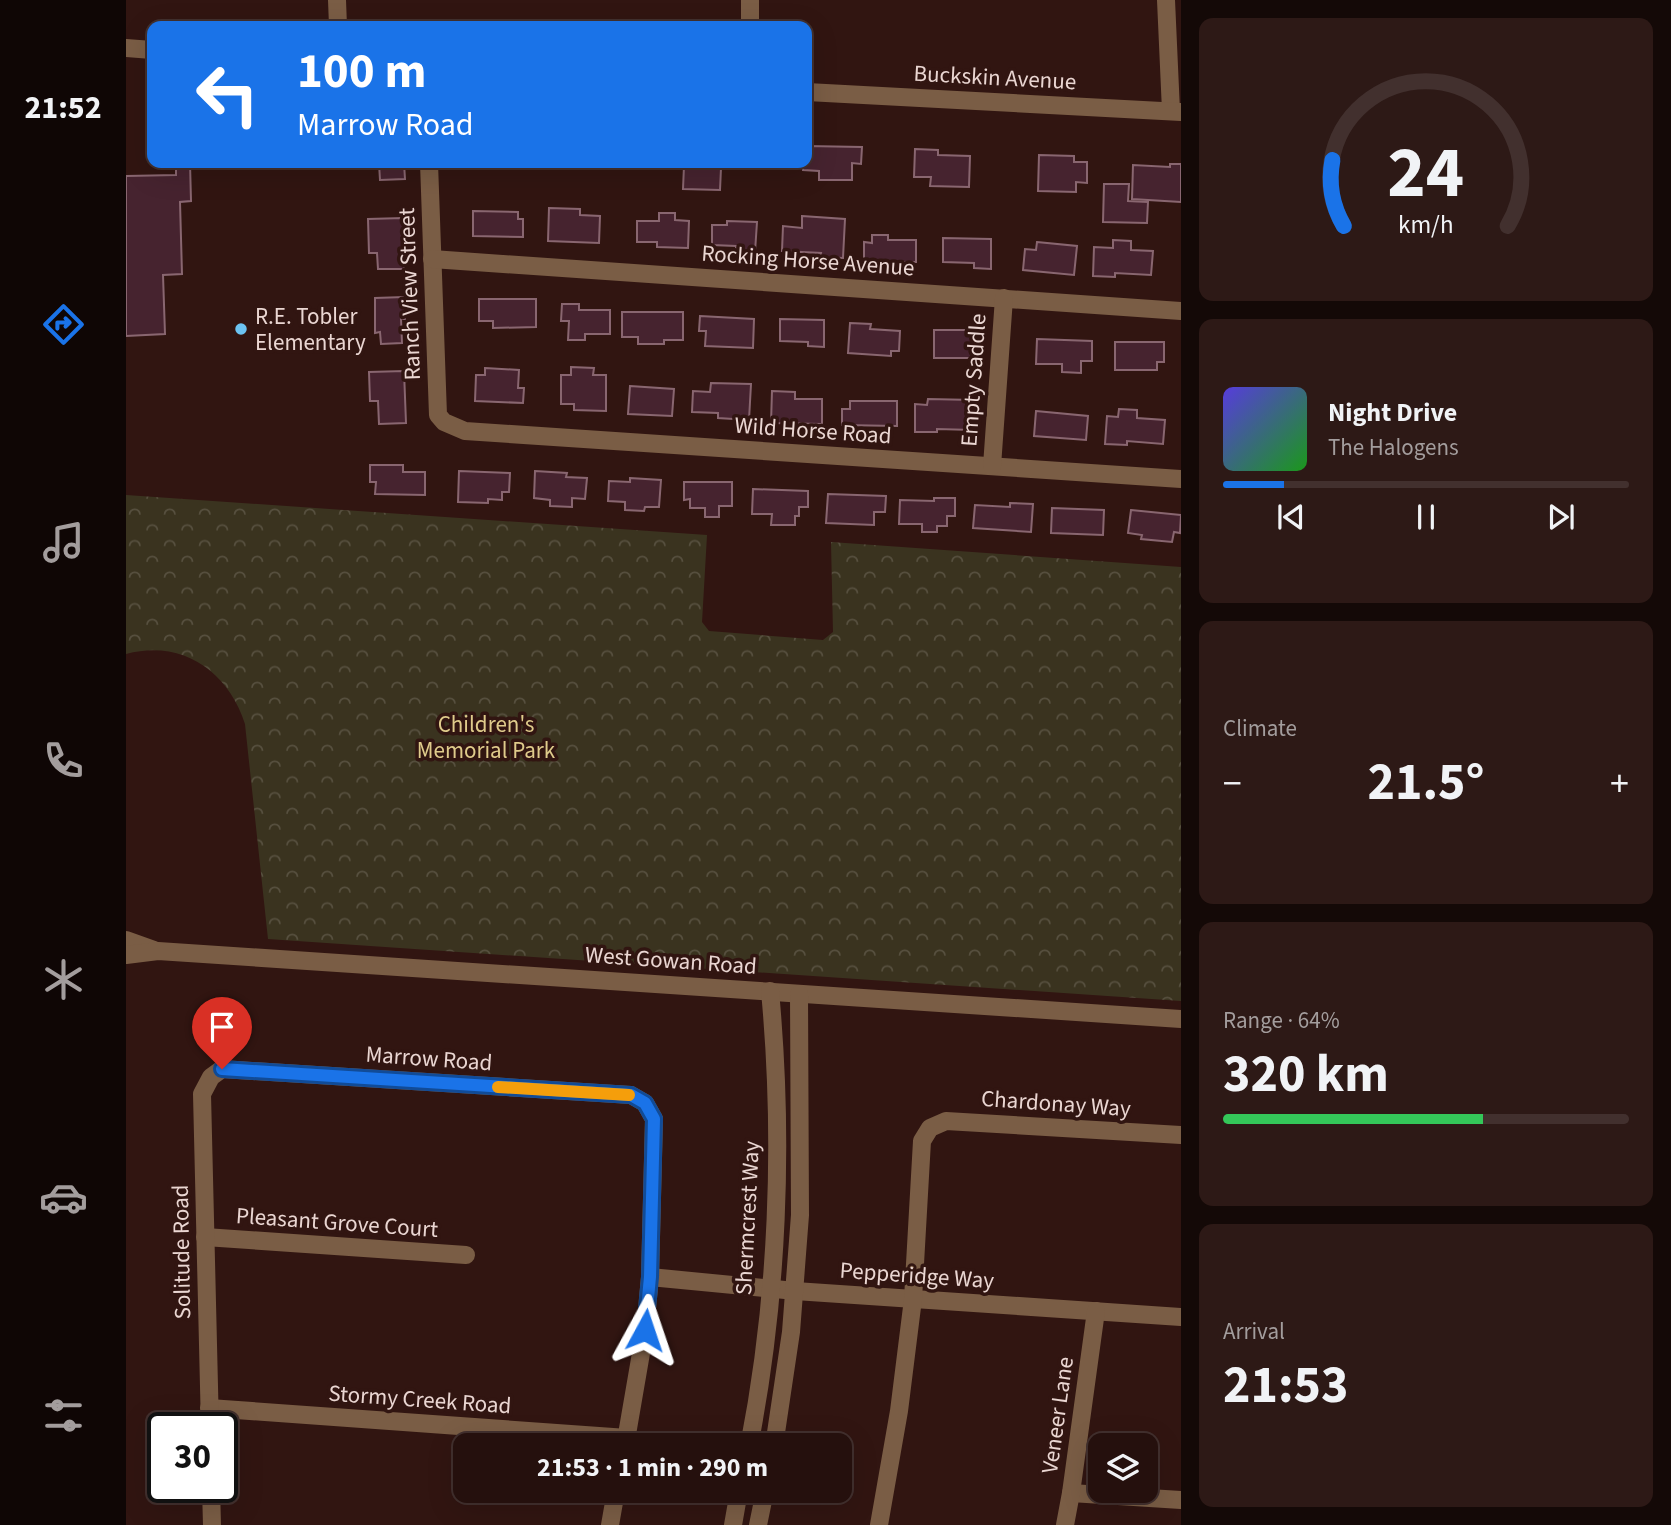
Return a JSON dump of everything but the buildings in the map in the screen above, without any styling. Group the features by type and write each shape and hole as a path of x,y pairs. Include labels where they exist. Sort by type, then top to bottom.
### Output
{"street":[{"path":"337,0 338,21"},
{"path":"750,0 750,21"},
{"path":"1166,0 1176,111"},
{"path":"126,48 147,50"},
{"name":"Buckskin Avenue","path":"812,92 1176,111"},
{"name":"Ranch View Street","path":"429,168 438,415 444,422"},
{"name":"Rocking Horse Avenue","path":"432,259 1181,311"},
{"name":"Empty Saddle","path":"992,466 1004,298"},
{"name":"Wild Horse Road","path":"444,422 465,431 1181,480"},
{"name":"West Gowan Road","path":"126,940 158,951"},
{"name":"West Gowan Road","path":"126,955 158,951 1181,1019"},
{"name":"Shermcrest Way","path":"750,1433 770,1289 775,1213 776,1127 769,991"},
{"path":"776,1433 795,1291 800,1178 799,993"},
{"name":"Marrow Road","path":"211,1077 222,1069 631,1095 645,1103 654,1119 650,1277"},
{"name":"Solitude Road","path":"209,1412 202,1094 211,1077"},
{"name":"Chardonay Way","path":"913,1299 922,1140 930,1128 946,1121 1181,1135"},
{"name":"Pleasant Grove Court","path":"205,1237 466,1255"},
{"path":"628,1433 645,1330 650,1277"},
{"name":"Pepperidge Way","path":"650,1277 795,1291 1181,1317"},
{"path":"879,1525 899,1411 913,1299"},
{"name":"Veneer Lane","path":"1065,1525 1096,1311"},
{"name":"Stormy Creek Road","path":"209,1408 516,1433"},
{"path":"1071,1493 1181,1500"},
{"path":"211,1503 212,1525"},
{"path":"610,1525 614,1503"},
{"path":"733,1525 737,1503"},
{"path":"758,1525 763,1503"}],"green space":[{"name":"Children's Memorial Park","path":"126,495 707,535 702,622 709,631 823,640 833,632 831,542 1181,567 1181,1001 268,939 245,724 237,705 215,675 184,656 166,651 126,654"}],"slow traffic":[{"path":"498,1087 629,1095"}],"place":[{"name":"R.E. Tobler Elementary","path":"241,329"}],"route":[{"path":"222,1069 631,1095 645,1103 654,1119 650,1277 645,1330"}]}
